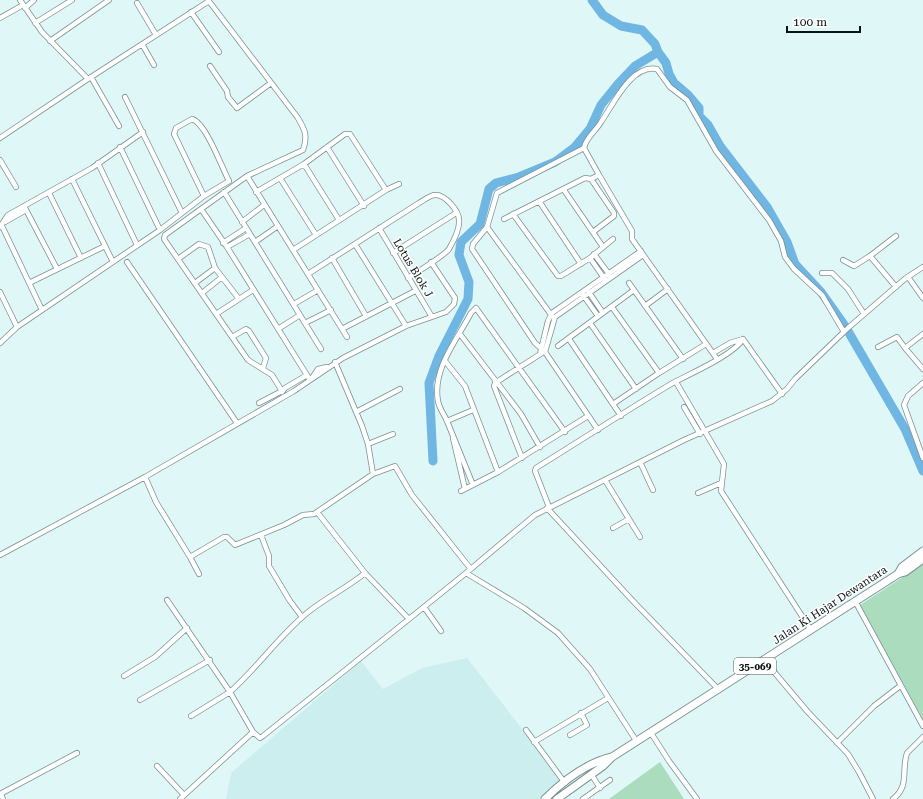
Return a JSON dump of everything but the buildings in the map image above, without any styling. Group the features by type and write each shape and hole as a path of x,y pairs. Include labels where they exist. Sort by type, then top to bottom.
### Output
{"main road":[{"name":"Jalan Ki Hajar Dewantara","path":"898,574 902,567 923,551"},
{"name":"Jalan Ki Hajar Dewantara","path":"557,799 581,780 592,776 612,757 719,690 855,601 898,574 905,572 923,559"},
{"name":"Jalan Ki Hajar Dewantara","path":"545,799 575,775 598,760 612,757"}],"street":[{"path":"20,0 35,23 50,41 90,78 119,126"},
{"path":"0,18 24,7 34,0"},
{"path":"35,23 72,0"},
{"path":"50,41 109,0"},
{"path":"0,138 208,0 298,118 306,132 306,141 302,150 247,176 165,236 164,239 248,360 252,364 263,368 272,374 282,391 281,398"},
{"path":"137,3 156,35"},
{"path":"191,12 218,52"},
{"path":"142,44 154,65"},
{"path":"210,66 227,91 228,97 237,108 271,83"},
{"path":"598,430 474,254 473,244 487,227 497,193 584,148 589,138 601,123 621,88 638,74 653,68 657,69 670,87 687,100 716,152 769,220 781,241 786,257 794,270 822,295 846,330"},
{"path":"125,97 182,213"},
{"path":"0,343 17,327 160,230 204,196 229,181 212,145 195,120 192,119 176,128 174,131 204,196"},
{"path":"42,310 2,225 25,208 98,163 143,132"},
{"path":"256,192 304,164 345,134 350,134 386,190"},
{"path":"120,147 160,230"},
{"path":"327,148 364,206"},
{"path":"584,148 618,204 632,231 632,239 717,359"},
{"path":"0,160 16,187"},
{"path":"98,163 138,245"},
{"path":"304,164 339,220"},
{"path":"504,219 538,201 564,190 585,178 591,179 599,175"},
{"path":"247,176 347,337"},
{"path":"280,178 316,235"},
{"path":"72,179 113,262"},
{"path":"591,179 614,214 614,216 593,232"},
{"path":"293,250 339,220 364,206 386,190 399,184"},
{"path":"564,190 603,247"},
{"path":"224,192 320,348"},
{"path":"49,193 81,258"},
{"path":"308,274 434,194 447,198 460,217 459,225 448,250 408,278"},
{"path":"538,201 581,264"},
{"path":"242,222 264,205"},
{"path":"25,208 57,269"},
{"path":"201,209 227,247 310,380"},
{"path":"393,253 456,213"},
{"path":"513,214 558,276 581,264 613,239"},
{"path":"255,242 278,226"},
{"path":"487,227 553,317"},
{"path":"223,243 246,228"},
{"name":"Lotus Blok J","path":"379,228 415,291 432,317"},
{"path":"227,247 250,234"},
{"path":"843,260 854,266 896,236"},
{"path":"178,259 199,244 204,245 211,253 215,268 239,299"},
{"path":"355,244 406,326"},
{"path":"29,283 106,246"},
{"path":"522,458 494,389 496,382 542,351 553,317 587,290 605,278 608,273 642,253"},
{"path":"605,278 611,278 642,253"},
{"path":"592,256 611,278"},
{"path":"592,256 605,278"},
{"path":"870,256 896,287"},
{"path":"332,258 366,316"},
{"path":"127,262 237,423"},
{"path":"0,555 145,477 281,398 310,380 318,369 329,367 335,362 406,326 446,312 454,304 455,298 431,262"},
{"path":"168,600 210,660 253,732 260,738 466,573 470,568 535,515 548,507 640,462 766,404 782,394 795,379 846,330 908,277 923,267"},
{"path":"195,283 215,268"},
{"path":"822,273 832,273 842,283 864,314"},
{"path":"202,293 222,277"},
{"path":"908,277 923,298"},
{"path":"629,283 683,359"},
{"path":"645,306 668,289"},
{"path":"216,314 253,290"},
{"path":"294,304 318,290"},
{"path":"587,290 603,313"},
{"path":"558,346 634,290"},
{"path":"342,329 415,291"},
{"path":"0,292 17,327"},
{"path":"582,294 598,316"},
{"path":"612,307 659,373"},
{"path":"473,485 447,421 438,403 437,388 438,375 476,308 520,367 565,432"},
{"path":"306,323 331,310"},
{"path":"278,329 300,315"},
{"path":"590,323 636,389"},
{"path":"232,337 246,329 249,331 266,358 263,368"},
{"path":"460,334 521,414 540,447"},
{"path":"905,348 923,334"},
{"path":"878,347 897,337 923,369"},
{"path":"568,338 621,416"},
{"path":"743,339 782,394"},
{"path":"713,353 730,343 743,339"},
{"path":"719,690 632,600 548,507 535,469 676,382 717,359 737,346 743,339"},
{"path":"613,404 706,344"},
{"path":"445,361 465,386 498,472"},
{"path":"335,362 356,412 368,447 373,474"},
{"path":"259,403 308,375"},
{"path":"676,382 703,433"},
{"path":"923,383 908,396 904,405 923,458"},
{"path":"356,412 400,389"},
{"path":"684,407 724,464 721,491 811,630"},
{"path":"447,421 473,410"},
{"path":"453,436 463,490 522,458 588,416"},
{"path":"368,447 393,434"},
{"path":"640,462 652,490"},
{"path":"190,557 224,537 229,539 235,545 262,535 303,515 314,514 373,474 395,466 412,495 470,568"},
{"path":"145,477 156,502 199,574"},
{"path":"605,480 640,537"},
{"path":"698,493 721,483"},
{"path":"314,514 365,573 409,619"},
{"path":"613,528 629,519"},
{"path":"262,535 271,570 290,601 302,617"},
{"path":"191,716 230,692 250,673 302,617 365,573"},
{"path":"466,573 536,616 558,633 590,669 637,742"},
{"path":"855,601 923,726"},
{"path":"424,607 441,631"},
{"path":"124,676 155,657 187,628"},
{"path":"140,700 210,660"},
{"path":"764,660 807,711 848,754 860,772 873,799"},
{"path":"837,743 874,706 900,686"},
{"path":"536,741 608,698"},
{"path":"570,735 587,725 581,713"},
{"path":"526,730 536,741 566,782"},
{"path":"157,766 182,797 253,732"},
{"path":"651,732 669,761 697,799"},
{"path":"893,799 901,792 904,786 907,753 923,737"},
{"path":"3,799 2,793 77,753"},
{"path":"592,776 599,786"},
{"path":"583,799 599,786 610,780"}],"shaded area":[{"path":"467,658 561,779 541,799 226,799 231,773 361,661 383,689 422,668"}],"green space":[{"path":"923,564 923,721 860,605"},
{"path":"660,762 684,799 609,799"}],"waterway":[{"path":"433,461 429,383 439,356 468,299 469,282 459,255 461,242 480,224 489,189 496,183 519,177 555,162 575,147 590,129 601,105 618,84 635,66 658,52 655,44 642,30 621,26 603,15 592,0"},
{"path":"658,52 666,63 669,74 674,83 688,95 699,108 699,116 708,125 720,146 767,207 787,242 795,264 821,292 845,326 905,429 923,471"}]}
